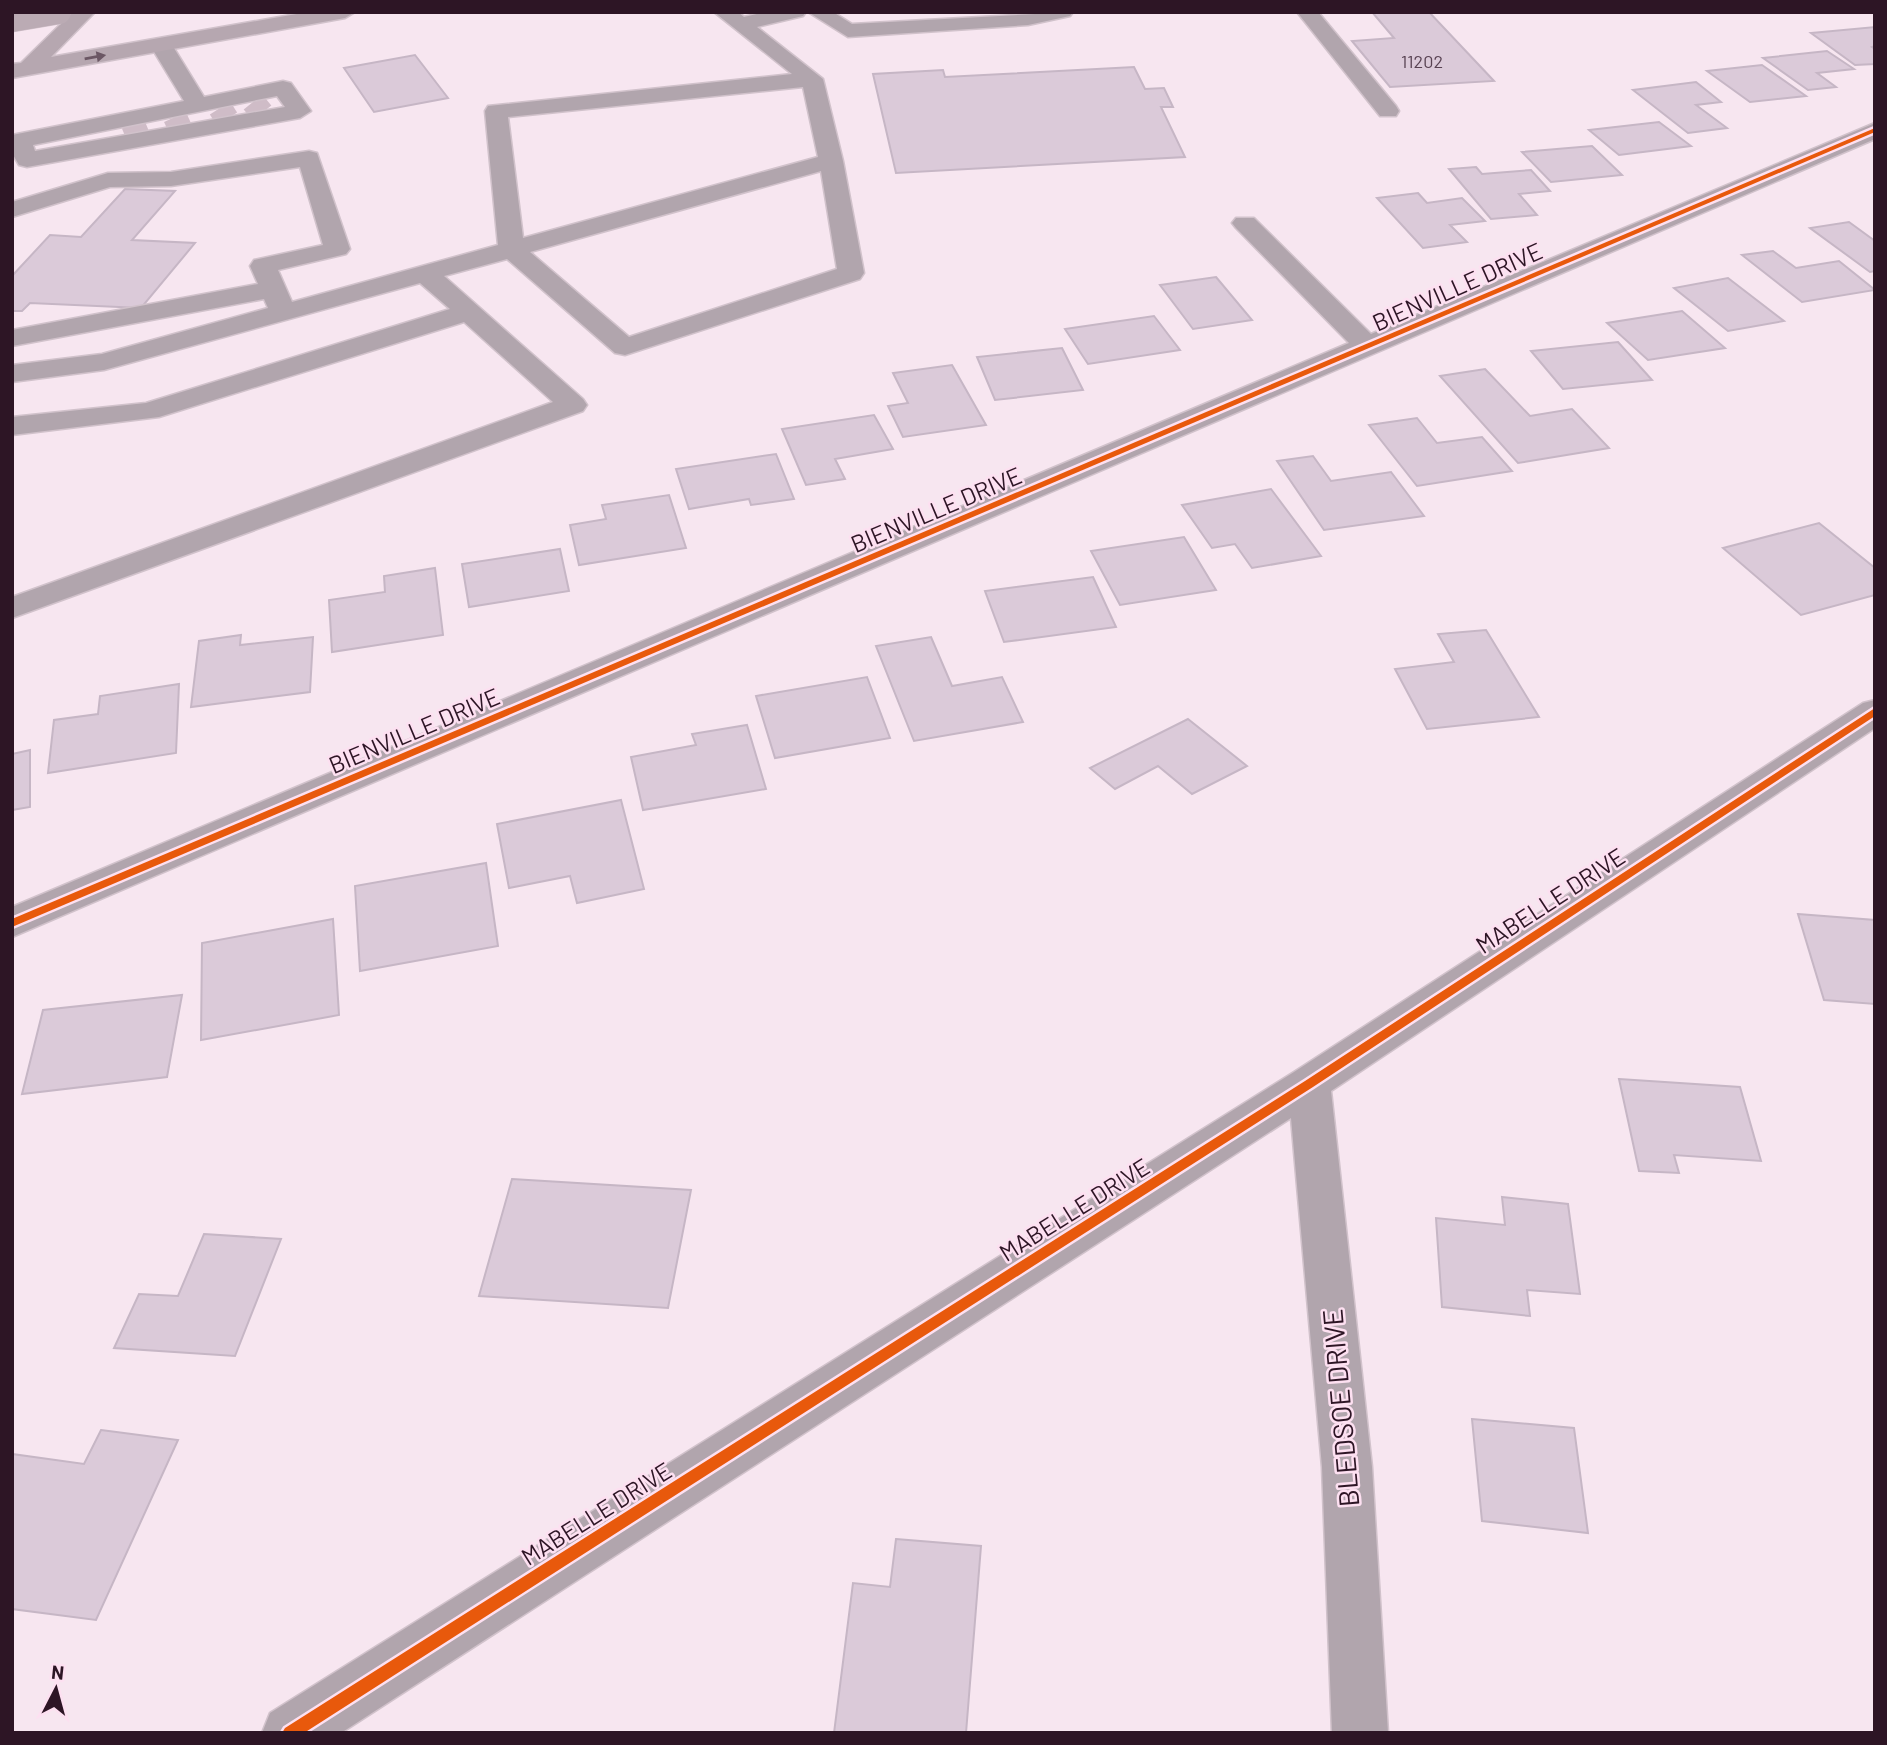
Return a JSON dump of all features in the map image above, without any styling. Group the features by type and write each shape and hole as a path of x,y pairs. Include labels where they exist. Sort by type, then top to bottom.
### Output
{"highway":[{"path":"12,20 59,12"}],"main road":[{"path":"12,33 35,12"},
{"path":"17,74 85,12"},
{"path":"17,74 160,45 338,14"},
{"path":"209,16 246,20 338,14"}],"street":[{"path":"731,18 796,12"},
{"path":"818,12 848,31 1028,19 1063,12"},
{"path":"1307,12 1388,111"},
{"path":"731,18 812,79 831,161 851,274 625,347 511,250 496,111 812,79"},
{"path":"160,45 218,111"},
{"path":"16,141 27,160 56,144 177,122 218,111 257,107"},
{"path":"177,122 218,111"},
{"name":"BIENVILLE DRIVE","path":"12,923 1369,348 1875,130"},
{"path":"12,210 108,180 171,179 309,158 337,249 263,267 284,314"},
{"path":"12,374 104,362 427,275 831,161"},
{"path":"1245,223 1369,348"},
{"path":"12,608 573,405 427,275"},
{"path":"12,338 272,289"},
{"path":"12,426 149,411 469,313"},
{"name":"MABELLE DRIVE","path":"290,1733 1309,1084 1875,711"},
{"name":"BLEDSOE DRIVE","path":"1309,1084 1347,1467 1360,1733"}],"building":[{"path":"1372,12 1429,12 1494,81 1390,87 1352,41 1394,38"},
{"path":"1875,27 1875,46 1872,47 1875,49 1875,64 1855,65 1811,33"},
{"path":"1827,51 1854,69 1817,73 1836,87 1808,90 1763,58"},
{"path":"415,55 448,98 374,112 344,68"},
{"path":"1762,65 1806,96 1750,102 1707,71"},
{"path":"1134,67 1145,89 1164,88 1173,107 1161,107 1185,157 896,173 873,74 943,70 945,77"},
{"path":"1696,82 1721,102 1696,105 1727,128 1688,133 1633,90"},
{"path":"1659,122 1691,146 1619,155 1589,130"},
{"path":"1592,146 1622,175 1551,182 1522,152"},
{"path":"1476,167 1482,174 1531,170 1550,191 1519,194 1537,215 1491,219 1449,169"},
{"path":"125,189 175,191 132,240 195,243 141,308 30,303 22,311 12,311 12,276 50,235 81,237"},
{"path":"1418,193 1427,203 1462,198 1485,221 1450,225 1467,242 1423,248 1377,198"},
{"path":"1849,222 1875,241 1875,271 1870,272 1810,228"},
{"path":"1773,251 1796,268 1839,261 1875,290 1802,302 1742,255"},
{"path":"1216,277 1252,320 1193,329 1160,285"},
{"path":"1728,278 1784,321 1728,331 1674,288"},
{"path":"1682,311 1725,348 1648,360 1607,323"},
{"path":"1154,316 1180,350 1088,364 1065,329"},
{"path":"1618,342 1652,380 1563,389 1531,351"},
{"path":"1062,348 1083,390 995,400 977,357"},
{"path":"952,365 986,425 903,437 888,406 908,403 893,373"},
{"path":"1485,369 1530,416 1572,409 1609,448 1518,463 1440,376"},
{"path":"874,415 893,449 835,459 845,479 806,485 782,429"},
{"path":"1417,418 1437,443 1482,437 1512,471 1417,486 1369,425"},
{"path":"776,454 794,499 751,505 749,499 689,509 676,469"},
{"path":"1313,456 1331,481 1391,472 1424,516 1324,530 1277,461"},
{"path":"1271,489 1321,556 1252,568 1235,544 1212,548 1182,505"},
{"path":"669,495 686,548 579,565 570,525 606,519 602,505"},
{"path":"1819,523 1875,568 1875,595 1801,615 1723,548"},
{"path":"1184,537 1216,590 1120,605 1091,551"},
{"path":"560,549 569,591 469,607 462,564"},
{"path":"435,568 443,635 332,652 329,600 385,592 384,576"},
{"path":"1093,577 1116,627 1004,642 985,591"},
{"path":"1486,630 1539,717 1427,729 1395,669 1454,662 1438,634"},
{"path":"241,635 240,645 313,637 310,692 191,707 199,641"},
{"path":"931,637 952,686 1002,677 1023,722 914,741 876,646"},
{"path":"867,677 890,738 775,758 756,696"},
{"path":"179,684 176,753 48,773 54,720 98,714 100,696"},
{"path":"1188,719 1247,766 1192,794 1158,766 1115,789 1090,768"},
{"path":"747,725 766,789 643,810 631,757 696,745 692,734"},
{"path":"30,750 30,807 12,810 12,754"},
{"path":"621,800 644,889 577,903 570,876 509,888 497,824"},
{"path":"486,863 498,946 360,971 355,886"},
{"path":"1798,914 1875,920 1875,1004 1824,1000"},
{"path":"333,919 339,1015 201,1040 202,943"},
{"path":"182,995 167,1077 22,1094 43,1010"},
{"path":"1619,1079 1740,1087 1761,1161 1674,1155 1679,1173 1639,1171"},
{"path":"512,1179 691,1190 668,1308 479,1296"},
{"path":"1502,1197 1568,1204 1580,1294 1527,1290 1530,1316 1442,1307 1436,1218 1505,1225"},
{"path":"204,1234 281,1239 235,1356 114,1348 139,1294 178,1296"},
{"path":"1472,1419 1574,1428 1588,1533 1482,1521"},
{"path":"101,1430 178,1440 96,1620 12,1609 12,1454 84,1464"},
{"path":"896,1539 981,1546 966,1733 834,1733 853,1583 890,1587"}],"tunnel":[{"path":"253,102 262,113"},
{"path":"220,108 227,119"},
{"path":"175,117 180,128"},
{"path":"133,124 138,136"}],"cycle path":[{"path":"12,923 1875,130"},
{"path":"290,1733 1309,1084 1875,711"}]}
